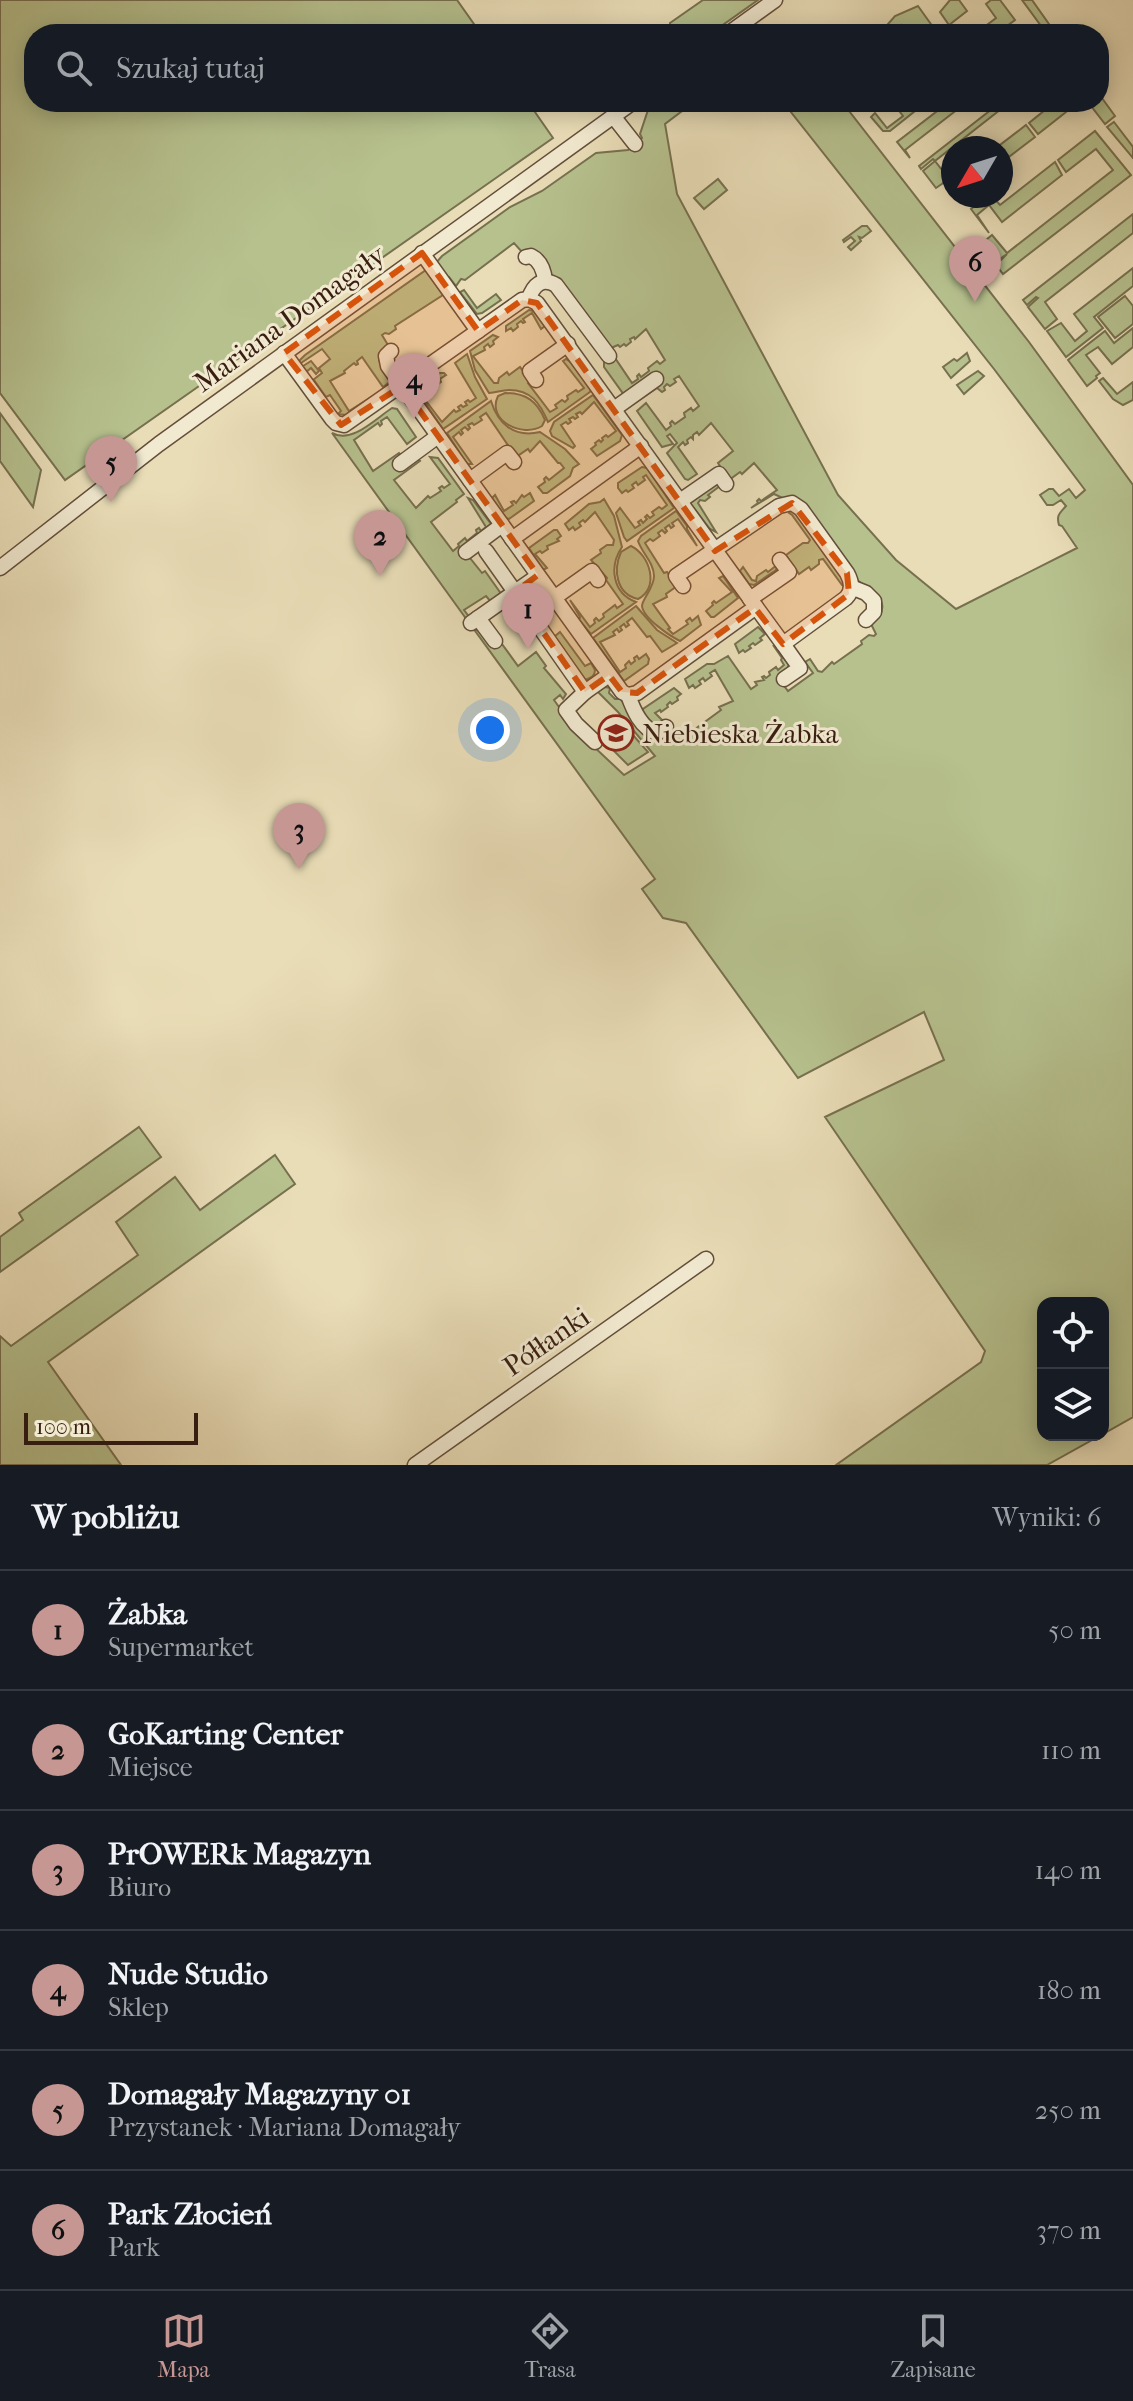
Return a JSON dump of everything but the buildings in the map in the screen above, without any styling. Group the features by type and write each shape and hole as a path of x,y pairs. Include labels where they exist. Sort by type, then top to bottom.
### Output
{"street":[{"path":"742,24 775,0"},
{"name":"Mariana Domagały","path":"0,568 159,444 619,112"},
{"path":"613,116 635,144"},
{"path":"422,253 478,331"},
{"path":"526,257 537,259 545,281"},
{"path":"529,299 536,285 545,281 556,285 609,356"},
{"path":"284,353 330,418 341,425 402,386 520,301 529,299 538,304 800,668 784,679"},
{"path":"530,371 568,344"},
{"path":"391,351 386,356 386,363 619,690 628,695 636,713 650,731 657,733 666,727"},
{"path":"614,409 656,379"},
{"path":"400,464 438,436"},
{"path":"512,539 641,446"},
{"path":"470,480 507,453"},
{"path":"680,501 719,474 726,484"},
{"path":"676,576 779,506 792,503 801,509 847,573 851,587 846,598 783,644"},
{"path":"466,552 502,525"},
{"path":"486,551 585,692"},
{"path":"554,598 591,571"},
{"path":"628,695 637,693 753,603 788,571"},
{"path":"495,641 474,620 538,576"},
{"path":"851,587 866,593 874,601 874,612 866,620"},
{"path":"595,742 564,707 609,675"},
{"name":"Półłanki","path":"415,1465 706,1259"}],"highlighted area":[{"path":"422,253 478,331 522,300 537,303 715,551 792,503 847,573 849,594 783,644 755,608 637,693 622,692 609,675 585,692 515,592 538,575 402,386 341,425 284,353"}],"green space":[{"path":"0,0 457,0 474,24 24,24 24,112 535,112 553,138 65,480 0,393"},
{"path":"703,0 758,0 724,24 670,23"},
{"path":"950,0 959,0 967,11 950,24 940,12"},
{"path":"991,0 1000,0 1015,20 1010,24 988,24 996,18 986,4"},
{"path":"1022,0 1032,0 1049,24 1040,24"},
{"path":"918,6 931,24 888,24 895,16"},
{"path":"1109,108 1115,116 1105,124 1096,112 1109,112"},
{"path":"647,112 681,112 665,124 677,194 838,495 896,560 956,609 1077,548 1059,525 1058,516 1066,506 1061,500 1047,505 1040,495 1053,489 1059,496 1069,489 1076,498 1085,490 994,369 791,112 850,112 1029,342 1133,485 1133,1417 1109,1431 1109,1297 1037,1297 1037,1441 1090,1441 1047,1465 836,1465 981,1362 985,1351 825,1117 944,1060 924,1012 798,1078 686,923 663,918 642,889 655,879 473,628 499,640 518,666 536,652 546,666 544,668 566,694 563,699 560,695 554,700 574,728 624,775 655,756 597,691 610,688 609,693 615,699 621,699 649,738 658,739 673,729 679,736 689,729 691,732 721,710 719,707 733,701 715,670 705,681 703,678 699,681 701,684 689,688 685,679 707,664 714,664 728,656 751,689 757,685 755,682 764,680 762,677 766,678 769,672 784,665 773,645 789,664 782,683 788,691 813,673 805,662 810,659 822,672 832,662 834,664 862,644 861,641 869,635 876,634 871,624 882,610 878,596 845,569 783,498 774,494 751,508 759,499 761,501 777,490 754,463 729,480 718,463 733,451 711,423 699,435 697,432 693,439 687,440 688,443 685,445 683,442 678,447 697,474 685,479 667,453 677,443 670,434 667,436 673,444 662,447 637,411 646,403 666,430 672,421 675,424 685,417 684,413 699,406 679,376 662,392 657,388 626,406 624,395 604,367 604,362 613,355 632,383 657,361 660,364 665,360 646,329 635,339 630,339 626,346 611,348 533,250 522,252 514,243 465,280 461,279 456,286 435,264 510,207 542,191 596,153 628,150 642,138 640,134"},
{"path":"900,112 914,112 890,131 883,131 871,117 875,113 887,128 903,116"},
{"path":"936,112 954,112 905,150 910,158 897,142"},
{"path":"988,112 997,112 967,136 957,136"},
{"path":"1043,112 1066,112 1038,134 1029,123"},
{"path":"1114,122 1133,147 1133,158 1107,127"},
{"path":"1026,125 1035,137 1013,154 1012,136"},
{"path":"1095,131 1131,175 1003,274 996,265 1007,254 994,263 980,245 992,235 1007,253 1113,170 1096,149 1066,172 1058,160"},
{"path":"941,149 941,156 935,161 933,159 921,169 919,166"},
{"path":"935,161 941,169 941,185 936,188 923,171"},
{"path":"1055,162 1062,175 1002,222 991,208 1013,208 1013,195"},
{"path":"718,179 727,190 704,209 694,198"},
{"path":"985,208 977,215 989,233 971,209"},
{"path":"1133,214 1133,233 1045,302 1057,319 1045,329 1028,307 1038,298 1027,305 1023,300"},
{"path":"862,226 867,226 871,231 859,237 861,241 851,250 848,247 855,241 851,237 843,240"},
{"path":"1133,268 1133,286 1094,317 1103,328 1066,357 1047,331 1061,323 1075,341 1087,331 1074,314"},
{"path":"426,270 443,295 395,326 396,329 389,334 382,335 388,345 381,351 379,360 391,381 383,387 362,357 358,364 354,363 345,373 330,381 349,411 376,394 346,415 338,414 341,411 330,395 326,397 313,380 322,373 319,368 330,359 322,349 298,365 305,355"},
{"path":"464,290 477,308 496,294 501,300 477,314 460,292"},
{"path":"1125,296 1133,306 1133,324 1115,338 1098,317"},
{"path":"529,310 534,311 545,326 541,329 532,313 513,331 511,328 506,331 506,326"},
{"path":"1133,328 1133,347 1112,364 1098,347 1086,355 1100,373 1087,386 1068,360 1105,331 1114,343"},
{"path":"493,335 498,337 494,344 490,347 488,344 485,350 473,356 494,383 498,383 507,372 509,375 520,367 550,412 562,400 565,402 567,396 584,388 563,361 566,359 591,389 590,392 548,422 538,404 523,392 509,390 489,393 475,370 470,351"},
{"path":"967,353 970,361 951,378 943,367"},
{"path":"467,354 487,399 443,429 417,391 444,373 446,375 440,379 441,382 437,385 435,382 431,385 433,388 420,393 442,422 454,410 460,410 458,407 467,405 465,402 476,398 455,363"},
{"path":"311,361 319,371 316,374 311,368 305,373 313,380 308,380 300,368"},
{"path":"978,371 984,376 964,394 957,385"},
{"path":"1103,378 1117,394 1133,382 1133,400 1123,405 1113,399 1099,381"},
{"path":"505,393 525,397 534,403 545,420 542,426 525,430 502,420 496,405 498,396"},
{"path":"593,395 622,435 620,441 597,456 591,449 595,443 616,431 594,402 582,414 576,414 578,417 569,419 571,422 561,425 575,446 573,448 552,436 550,431 554,422"},
{"path":"491,401 508,427 522,433 540,432 565,449 579,464 570,476 543,493 538,487 545,482 544,479 549,480 564,468 540,441 530,452 528,449 516,457 486,413 480,417 482,420 468,425 468,430 465,427 461,435 459,432 453,437 472,464 467,464 447,433"},
{"path":"392,408 397,409 416,437 407,444 387,417 380,426 378,423 354,440 373,471 399,453 417,458 420,461 394,480 416,508 428,496 430,498 441,491 439,488 450,484 430,457 438,458 464,494 431,522 453,551 465,538 467,541 477,533 476,530 486,527 468,498 473,500 491,524 462,548 482,573 485,571 502,595 492,603 486,596 464,610 470,618 467,620 332,433 340,436 355,433"},
{"path":"0,413 41,470 33,507 0,461"},
{"path":"642,467 647,468 674,508 627,541 616,513 620,508 635,528 640,525 638,522 641,520 643,523 647,519 647,515 650,518 654,515 652,512 667,505 646,475 643,477 645,480 638,485 636,482 628,492 622,493 618,488 618,483"},
{"path":"716,484 720,486 708,495 710,497 698,503 716,532 710,529 690,503"},
{"path":"530,493 534,501 509,519 492,498 495,495 504,511 513,505 511,502 516,503 522,495 524,497"},
{"path":"604,499 614,516 622,547 615,562 615,578 622,592 636,602 591,634 579,620 570,600 590,627 596,618 599,621 615,605 617,608 623,604 591,560 607,545 613,545 614,540 595,512 585,522 579,523 581,526 575,530 573,527 569,530 565,524 589,504"},
{"path":"792,508 844,577 846,585 842,585 823,559 811,570 809,567 799,574 786,555 810,540 789,513"},
{"path":"676,511 697,546 678,519 672,523 674,526 665,528 665,533 662,530 658,533 660,536 645,543 664,573 667,572 677,586 666,594 667,597 653,604 668,629 673,634 688,624 686,621 690,618 692,621 698,616 701,625 680,641 658,626 644,611 642,606 654,576 638,541"},
{"path":"554,530 561,536 557,539 559,541 547,546 548,549 542,553 535,554 547,568 543,570 529,548"},
{"path":"631,546 638,550 650,572 649,587 638,599 625,592 617,573 621,552"},
{"path":"777,565 776,570 754,585 749,584 740,571 743,567 756,581 757,576"},
{"path":"723,576 738,598 711,617 706,611 712,603 732,592 719,578"},
{"path":"636,606 657,630 677,643 662,652 632,618 627,622 629,625 626,627 624,624 620,627 622,630 619,632 617,629 613,632 615,635 600,642 620,672 629,661 631,664 637,656 639,659 646,654 648,664 624,681 593,638"},
{"path":"758,627 765,634 760,638 762,640 739,653 735,644"},
{"path":"560,632 585,666 591,663 594,675 583,681 554,637"},
{"path":"674,688 681,694 678,700 655,713 664,722 654,726 640,711"},
{"path":"618,718 648,752 628,765 601,738"},
{"path":"139,1127 161,1157 0,1272 0,1237 23,1220 19,1213"},
{"path":"275,1155 295,1184 48,1362 121,1465 0,1465 0,1336 11,1346 138,1255 116,1222 175,1177 200,1210"}],"place":[{"name":"Park Złocień","path":"975,302"},
{"name":"Nude Studio","path":"414,419"},
{"name":"Domagały Magazyny 01","path":"111,502"},
{"name":"GoKarting Center","path":"380,576"},
{"name":"Żabka","path":"528,649"},
{"name":"Niebieska Żabka","path":"616,733"},
{"name":"PrOWERk Magazyn","path":"299,869"}]}
